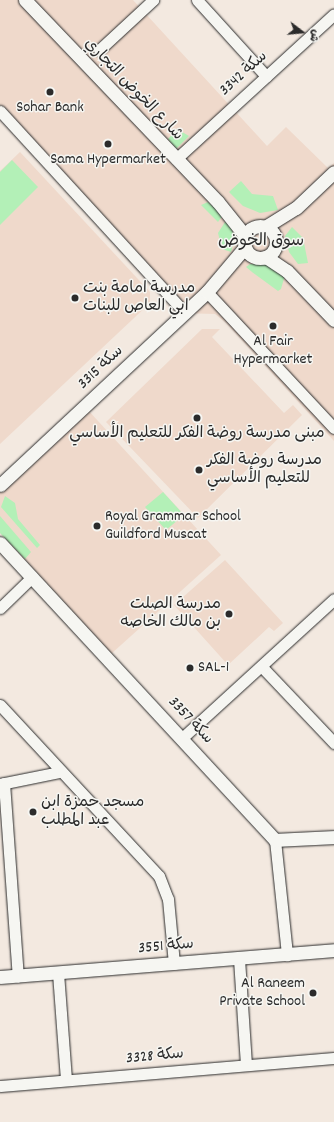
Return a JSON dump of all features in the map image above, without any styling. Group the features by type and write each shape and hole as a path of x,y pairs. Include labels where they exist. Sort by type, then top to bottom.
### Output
{"street":[{"name":"شارع الخوض التجاري","path":"25,0 218,202 245,242 261,258"},
{"path":"99,50 154,0"},
{"path":"197,0 266,76"},
{"name":"سكة 3342","path":"176,159 334,14"},
{"path":"0,111 185,313"},
{"path":"287,271 275,242 296,208 334,172"},
{"name":"شارع الخوض التجاري","path":"218,202 261,227 275,242"},
{"path":"261,227 296,208"},
{"name":"سكة 3315","path":"0,484 207,292 223,275 245,242 261,227"},
{"name":"سكة 3315","path":"223,275 261,258 275,242"},
{"path":"261,258 287,271 334,320"},
{"path":"207,292 334,428"},
{"name":"سكة 3357","path":"0,543 275,840"},
{"path":"0,608 32,577"},
{"path":"182,738 262,667 334,599"},
{"path":"262,667 334,743"},
{"path":"0,705 60,772 159,876 168,899 174,964"},
{"path":"18,976 2,784 60,772"},
{"path":"287,955 275,840 334,837"},
{"name":"سكة 3551","path":"0,977 334,950"},
{"path":"239,958 246,1065"},
{"path":"58,973 66,1080"},
{"name":"سكة 3328","path":"0,1086 334,1058"}],"shaded area":[{"name":"سوق الخوض","path":"0,0 133,0 267,146 286,127 328,168 334,163 334,441 226,323 215,314 179,313 0,115"},
{"name":"مدرسة امامة بنت ابي العاص للبنات","path":"20,152 150,292 150,303 0,444 0,171"},
{"name":"مدرسة روضة الفكر للتعليم الأساسي","path":"202,329 220,329 212,337 284,413 293,405 302,415 198,518 106,422"},
{"name":"Royal Grammar School Guildford Muscat","path":"87,409 221,555 111,654 0,533 0,488"},
{"name":"مدرسة الصلت بن مالك الخاصه","path":"225,560 283,623 274,631 269,627 228,665 174,605"}],"green space":[{"path":"177,129 189,136 176,149 168,139"},
{"path":"12,160 38,187 0,225 0,172"},
{"path":"241,181 252,194 273,196 278,210 260,213 243,206 229,192"},
{"path":"208,202 223,215 218,222 201,205"},
{"path":"227,219 235,237 231,252 222,249 218,233"},
{"path":"292,227 303,238 308,263 298,264 289,252 285,236"},
{"path":"250,264 268,264 285,275 281,289 278,291 246,267"},
{"path":"163,492 184,515 166,530 145,507"},
{"path":"5,496 15,503 18,519 40,545 37,548 1,507"},
{"path":"0,516 31,552 25,559 0,533"}],"place":[{"name":"Sohar Bank","path":"50,92"},
{"name":"Sama Hypermarket","path":"108,144"},
{"name":"مدرسة امامة بنت ابي العاص للبنات","path":"75,298"},
{"name":"Al Fair Hypermarket","path":"273,326"},
{"name":"مبنى مدرسة روضة الفكر للتعليم الأساسي","path":"197,418"},
{"name":"مدرسة روضة الفكر للتعليم الأساسي","path":"199,470"},
{"name":"Royal Grammar School Guildford Muscat","path":"97,526"},
{"name":"مدرسة الصلت بن مالك الخاصه","path":"229,614"},
{"name":"SAL-1","path":"190,668"},
{"name":"مسجد حمزة ابن عبد المطلب","path":"33,812"},
{"name":"Al Raneem Private School","path":"313,993"}],"district":[{"name":"سوق الخوض","path":"261,243"}]}
